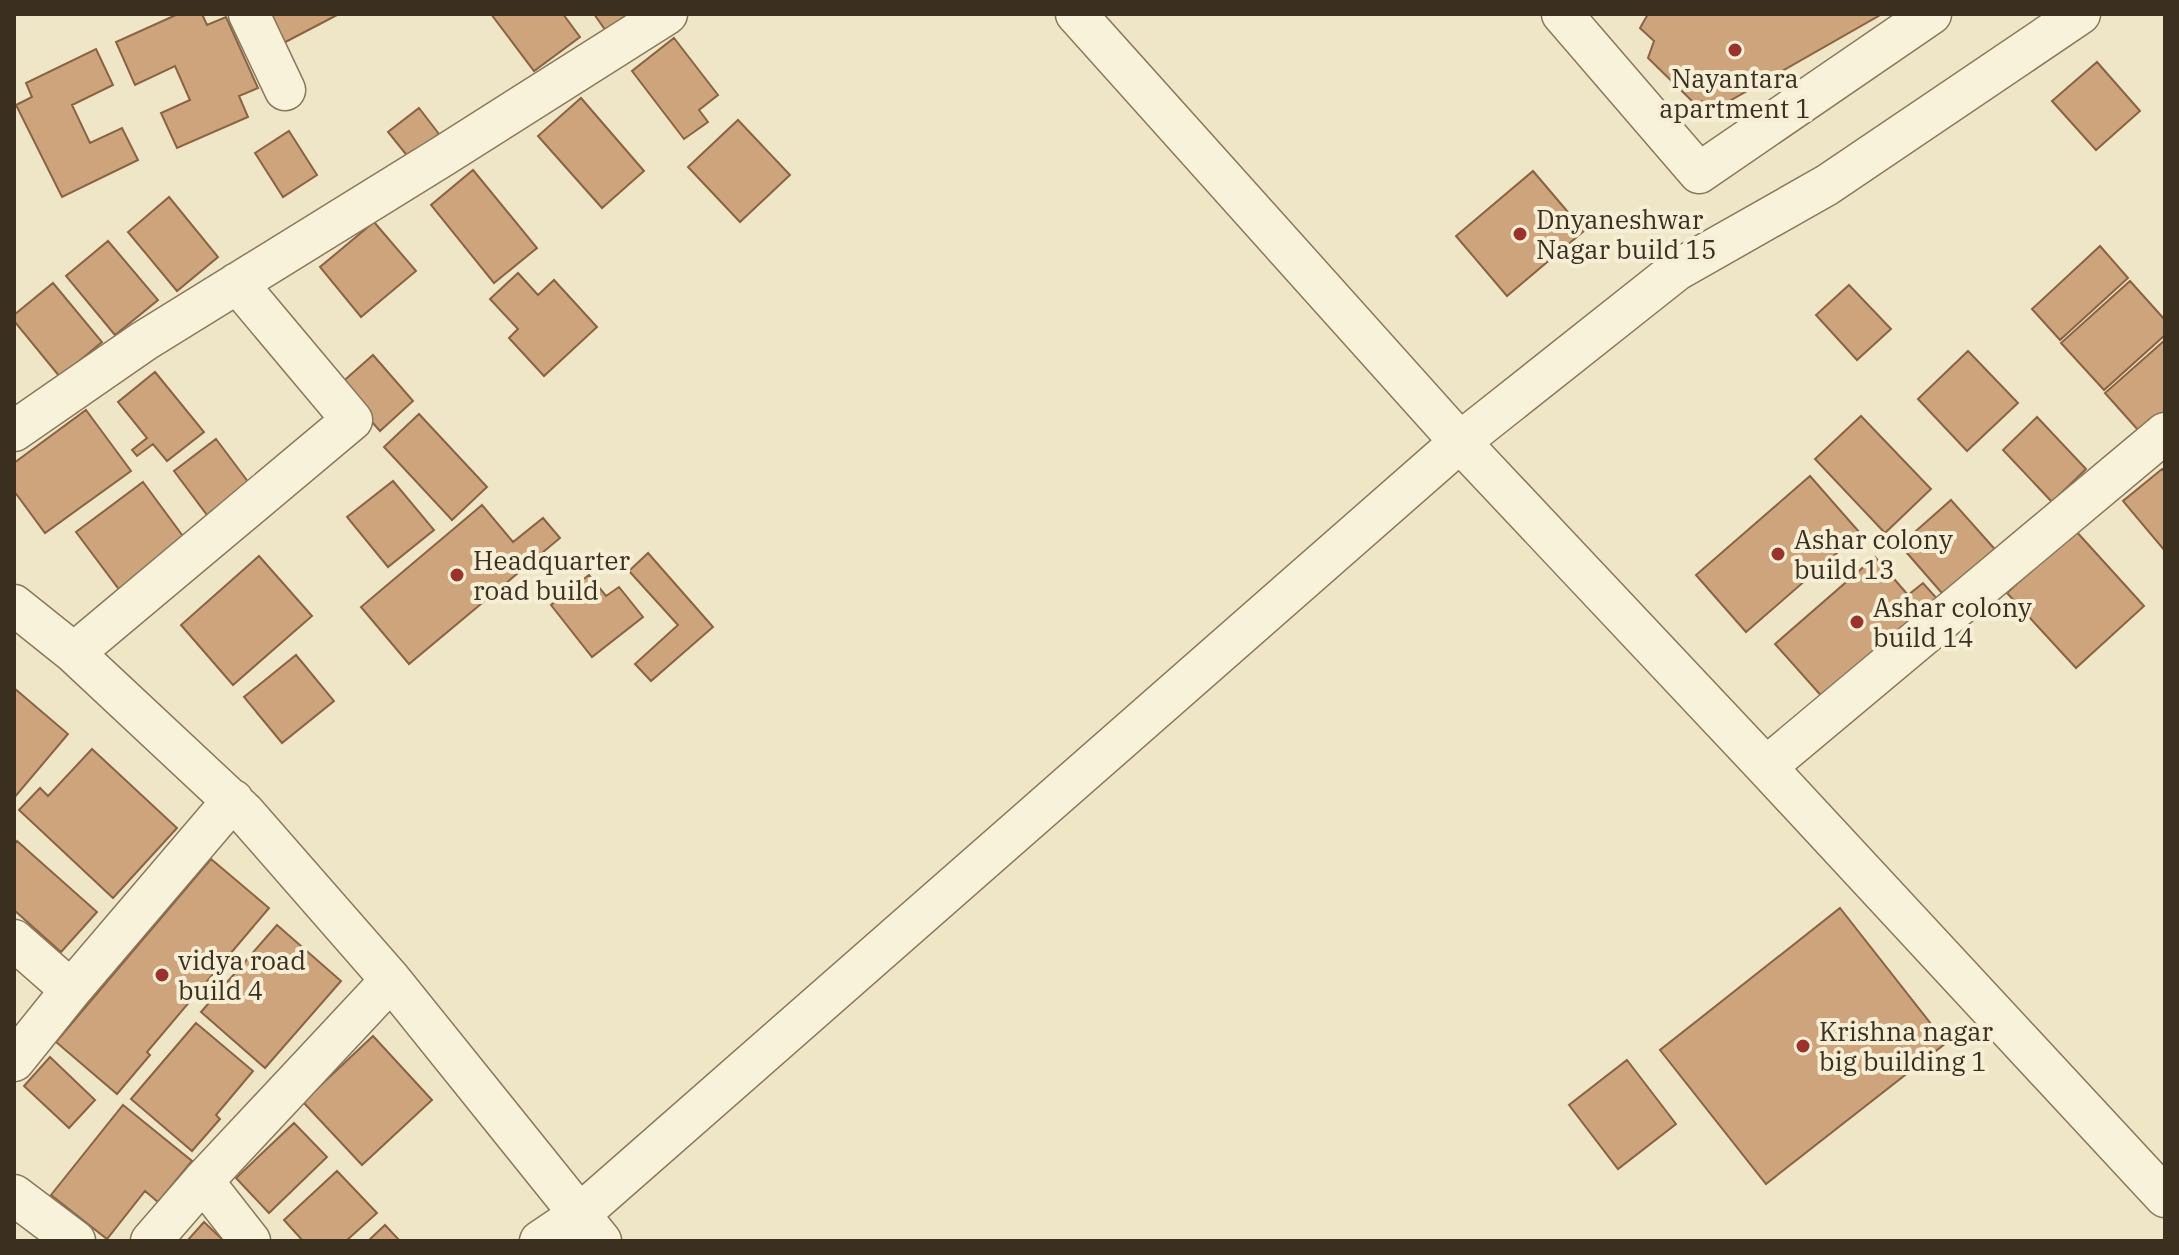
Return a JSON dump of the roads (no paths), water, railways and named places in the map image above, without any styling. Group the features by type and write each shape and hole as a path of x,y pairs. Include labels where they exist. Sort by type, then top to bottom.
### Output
{"street":[{"path":"249,14 285,90"},
{"path":"14,431 144,341 667,14"},
{"path":"1076,14 1460,442 2165,1197"},
{"path":"1562,14 1699,173 1931,14"},
{"path":"540,1241 590,1228 1460,442 1677,270 1827,185 2080,14"},
{"path":"74,653 352,420 237,283"},
{"path":"1766,767 2165,433"},
{"path":"14,605 74,653 233,800 391,980 590,1228"},
{"path":"14,1061 233,800"},
{"path":"14,940 71,990"},
{"path":"151,1241 391,980"},
{"path":"203,1181 250,1241"},
{"path":"14,1195 75,1241"}],"place":[{"name":"Nayantara apartment 1","path":"1735,50"},
{"name":"Dnyaneshwar Nagar build 15","path":"1520,234"},
{"name":"Ashar colony build 13","path":"1778,554"},
{"name":"Headquarter road build","path":"457,575"},
{"name":"Ashar colony build 14","path":"1857,622"},
{"name":"vidya road build 4","path":"162,975"},
{"name":"Krishna nagar big building 1","path":"1803,1046"}]}
